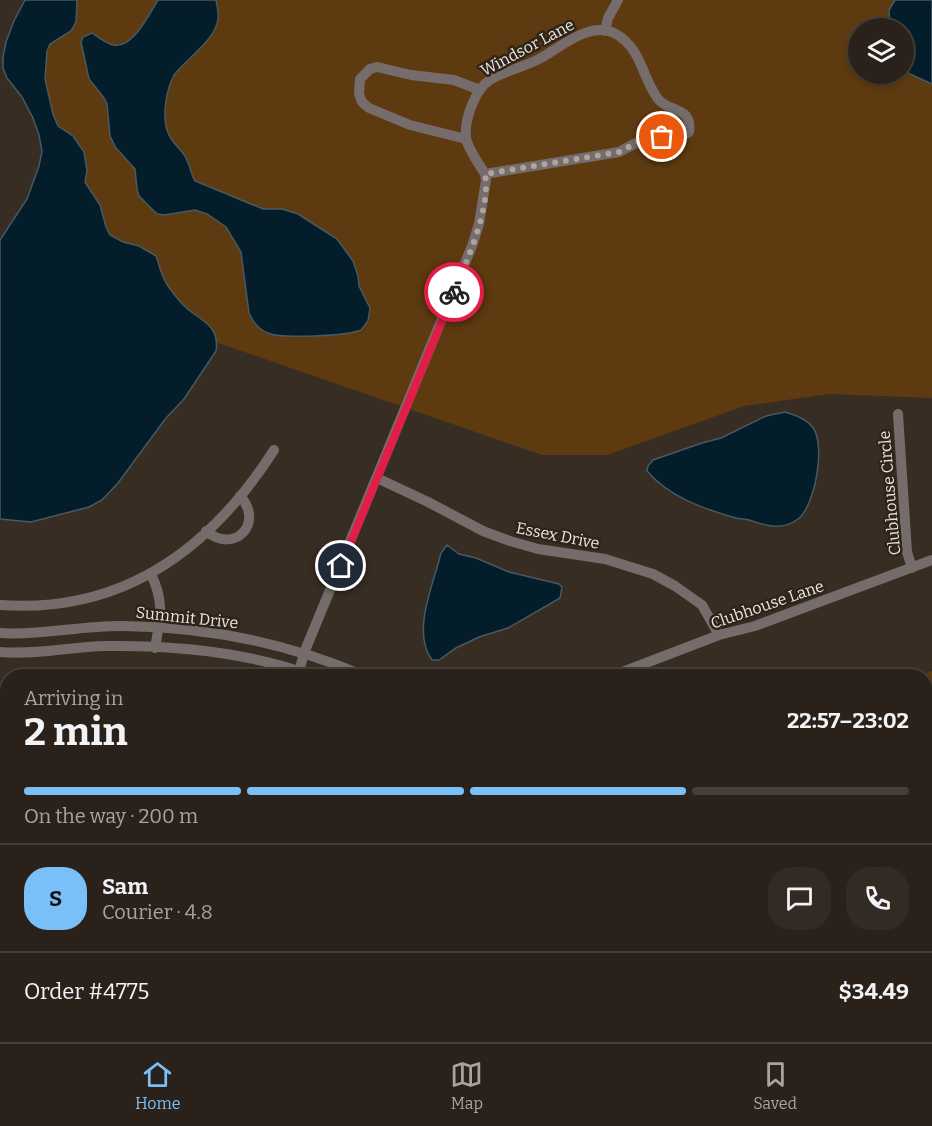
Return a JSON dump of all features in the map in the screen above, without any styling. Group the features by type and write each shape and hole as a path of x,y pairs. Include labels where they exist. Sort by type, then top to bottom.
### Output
{"street":[{"path":"485,174 619,152 651,135 676,139 689,132 690,125 682,113 662,104 656,98 638,56 630,45 613,33 605,31 608,18 618,0"},
{"name":"Windsor Lane","path":"466,138 469,119 480,90 490,80 538,59 573,38 592,31 605,31"},
{"path":"300,669 304,653 472,246 485,197 485,174 466,138 410,125 369,108 358,94 360,79 370,69 377,67 411,75 454,80 480,90"},
{"name":"Clubhouse Circle","path":"898,414 907,552 912,568"},
{"path":"0,604 24,606 66,603 103,594 151,574 187,550 206,531 256,477 274,450"},
{"name":"Essex Drive","path":"377,478 483,531 510,541 538,549 605,559 653,574 702,605 719,635"},
{"path":"206,531 219,540 234,539 241,535 249,523 250,515 240,496"},
{"name":"Clubhouse Lane","path":"630,669 719,635 755,626 932,560"},
{"path":"151,574 158,588 161,603 155,648"},
{"name":"Summit Drive","path":"0,633 27,634 123,626 159,627 224,634 273,644 346,669"},
{"name":"Summit Drive","path":"0,652 23,654 104,646 197,650 275,664 290,669"}],"shaded area":[{"path":"45,0 932,0 932,398 829,394 744,406 607,455 542,455 172,327 117,278 31,60"}],"water":[{"path":"25,0 77,0 76,22 71,31 50,44 47,51 45,79 53,114 58,126 73,136 84,152 87,171 85,182 100,205 110,235 123,242 139,246 156,256 168,286 184,305 212,329 217,344 216,351 184,399 166,418 118,483 102,500 89,507 31,522 0,519 0,240 27,199 42,151 33,118 3,68 6,42"},
{"path":"158,0 216,0 218,17 216,27 206,42 174,75 166,105 165,121 169,135 186,158 195,181 263,209 282,209 298,214 337,239 353,261 359,286 370,308 368,321 361,330 342,334 299,336 275,335 262,330 249,313 241,252 226,227 207,214 195,210 157,214 139,196 135,169 116,148 110,136 107,104 89,79 81,42 83,37 92,33 113,45 127,42 140,29"},
{"path":"895,0 932,0 932,84 914,76 914,18 889,18 889,10"},
{"path":"785,412 801,418 813,428 819,448 814,489 804,512 792,523 780,526 768,525 712,511 676,495 647,471 653,460 721,438 766,416"},
{"path":"447,545 459,554 476,558 509,572 559,584 562,587 560,598 508,628 479,637 456,648 439,660 432,660 426,649 424,622 441,553"}],"way so far":[{"path":"454,292 480,224 485,197 485,174 619,152 629,149 651,135 662,137"}],"route":[{"path":"341,566 454,292"}]}
